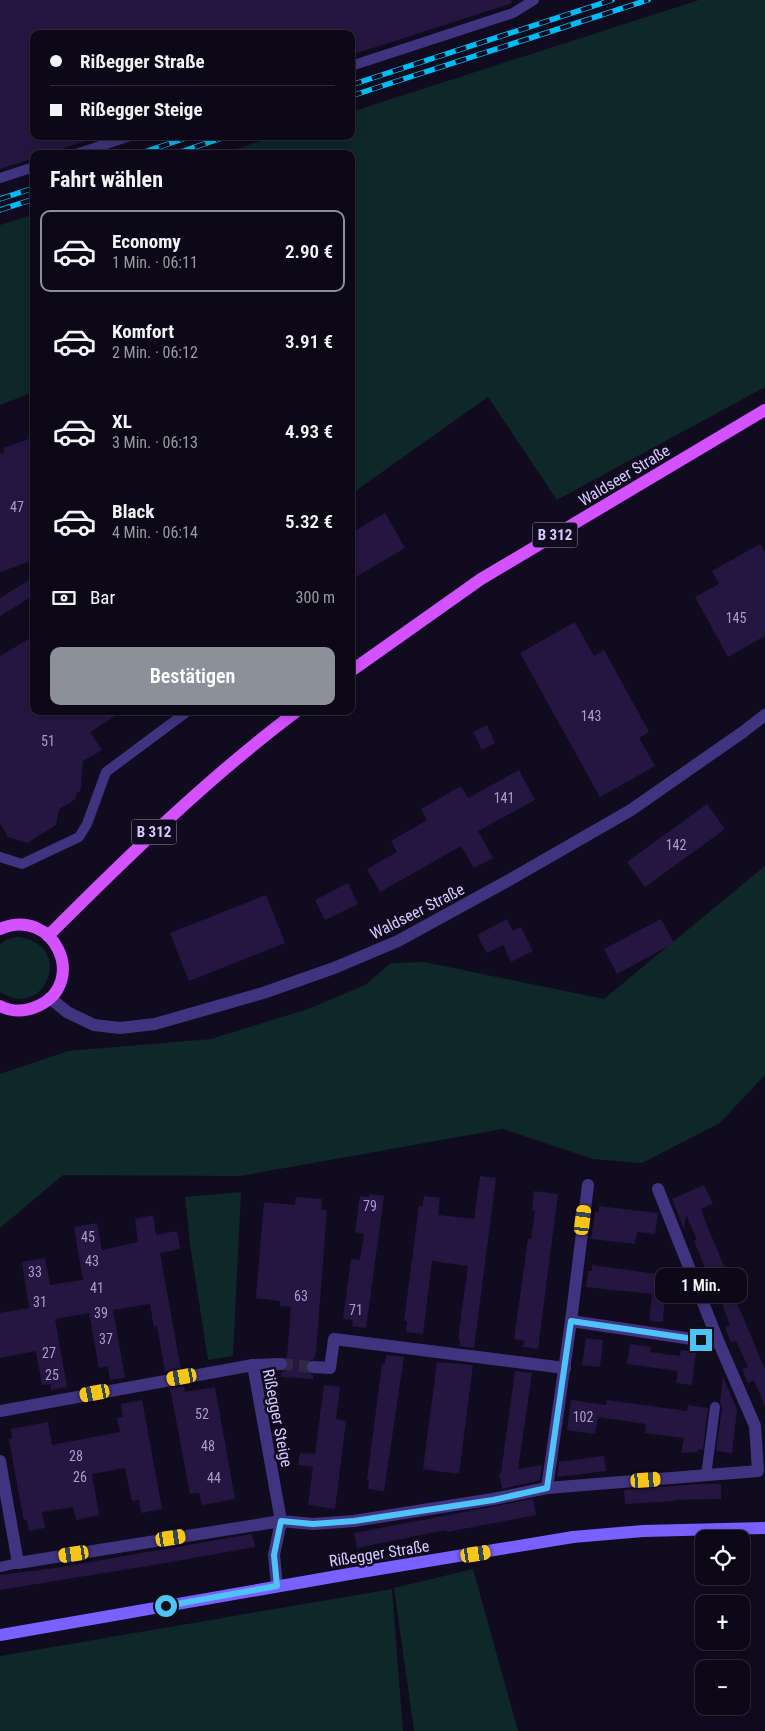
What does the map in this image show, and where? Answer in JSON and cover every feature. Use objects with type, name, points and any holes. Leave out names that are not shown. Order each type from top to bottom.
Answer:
[{"type":"main road","name":"Waldseer Straße","points":[[355,668],[481,579],[765,410]]},
{"type":"main road","name":"B 312","points":[[48,936],[150,836],[266,734],[292,715]]},
{"type":"main road","points":[[0,929],[15,924],[30,925],[43,931],[53,941],[60,953],[63,967],[60,982],[50,998],[43,1004],[30,1010],[16,1011],[0,1006]]},
{"type":"street","name":"Waldseer Straße","points":[[50,998],[67,1012],[94,1025],[120,1028],[155,1024],[263,993],[334,968],[398,941],[631,810],[765,715]]},
{"type":"street","points":[[547,1488],[565,1368],[588,1185]]},
{"type":"street","points":[[1,1468],[18,1564],[281,1521],[313,1524],[354,1521],[493,1500],[547,1488],[762,1472],[755,1426],[719,1343],[658,1189]]},
{"type":"street","points":[[571,1321],[719,1343]]},
{"type":"street","points":[[314,1367],[330,1368],[334,1339],[565,1368]]},
{"type":"street","points":[[253,1365],[282,1364]]},
{"type":"street","name":"Rißegger Steige","points":[[0,1411],[253,1365],[281,1521],[274,1555],[277,1586]]},
{"type":"street","name":"Rißegger Straße","points":[[0,1635],[277,1586],[573,1537],[643,1531],[765,1528]]},
{"type":"lane","points":[[355,65],[513,13],[534,0]]},
{"type":"lane","points":[[88,150],[118,140]]},
{"type":"lane","points":[[0,178],[30,168]]},
{"type":"lane","points":[[0,857],[22,864],[78,837],[87,824],[106,772],[183,715]]},
{"type":"lane","points":[[706,1476],[714,1407]]},
{"type":"lane","points":[[0,1567],[18,1564]]},
{"type":"green space","points":[[699,0],[765,0],[765,387],[557,500],[488,397],[355,491],[355,150],[233,150],[264,140],[355,140],[355,111]]},
{"type":"green space","points":[[30,215],[30,394],[0,405],[0,225]]},
{"type":"green space","points":[[765,866],[765,1075],[720,1123],[642,1163],[593,1159],[503,1129],[240,1176],[63,1175],[0,1228],[0,1074],[68,1051],[211,1039],[308,1009],[365,985],[391,963],[424,962],[604,999]]},
{"type":"green space","points":[[18,937],[36,943],[46,953],[50,965],[48,978],[41,990],[30,997],[16,999],[0,992],[0,944],[8,939]]},
{"type":"green space","points":[[241,1192],[233,1356],[208,1360],[190,1244],[185,1197]]},
{"type":"green space","points":[[473,1569],[518,1731],[414,1731],[394,1588]]},
{"type":"green space","points":[[392,1589],[403,1731],[0,1731],[0,1656]]},
{"type":"building","points":[[0,0],[511,0],[512,3],[355,54],[355,30],[30,30],[30,140],[88,140],[58,150],[30,150],[30,159],[0,169]]},
{"type":"building","points":[[30,438],[30,561],[0,572],[0,454],[5,452],[3,448]]},
{"type":"building","points":[[385,513],[405,548],[355,578],[355,531]]},
{"type":"building","points":[[760,544],[765,552],[765,636],[728,657],[695,597],[719,584],[712,571]]},
{"type":"building","points":[[30,579],[30,597],[0,616],[0,598]]},
{"type":"building","points":[[575,622],[594,656],[604,650],[649,732],[639,738],[655,766],[600,797],[520,653]]},
{"type":"building","points":[[30,638],[30,715],[117,715],[90,732],[102,750],[83,761],[82,783],[80,791],[76,793],[76,799],[59,809],[56,825],[27,843],[8,837],[0,823],[0,656]]},
{"type":"building","points":[[487,725],[495,743],[482,750],[473,732]]},
{"type":"building","points":[[519,770],[535,800],[478,831],[493,858],[474,868],[461,846],[380,892],[367,869],[397,852],[391,841],[427,820],[421,809],[461,786],[468,798]]},
{"type":"building","points":[[707,804],[725,829],[645,887],[627,862]]},
{"type":"building","points":[[348,883],[358,904],[325,920],[315,900]]},
{"type":"building","points":[[266,895],[285,943],[189,981],[170,933]]},
{"type":"building","points":[[507,919],[513,931],[521,927],[533,951],[511,962],[503,945],[487,953],[477,935]]},
{"type":"building","points":[[661,919],[674,943],[617,974],[604,949]]},
{"type":"building","points":[[480,1176],[496,1178],[474,1348],[459,1346],[460,1339],[458,1339],[468,1266],[432,1261],[423,1334],[406,1332],[407,1321],[404,1321],[419,1206],[423,1206],[424,1196],[440,1198],[438,1215],[474,1219]]},
{"type":"building","points":[[704,1185],[713,1204],[701,1209],[733,1287],[731,1288],[732,1290],[745,1291],[734,1296],[765,1369],[765,1407],[754,1380],[748,1383],[742,1369],[748,1367],[736,1341],[731,1342],[725,1328],[730,1325],[721,1301],[714,1303],[708,1287],[713,1287],[694,1241],[697,1240],[686,1215],[684,1229],[672,1199]]},
{"type":"building","points":[[534,1191],[558,1194],[538,1349],[523,1347],[524,1341],[514,1339],[528,1239],[531,1239],[535,1211],[532,1210]]},
{"type":"building","points":[[369,1194],[384,1196],[366,1328],[352,1326],[353,1320],[343,1319],[351,1259],[360,1260],[364,1234],[355,1232],[360,1196],[369,1197]]},
{"type":"building","points":[[296,1197],[322,1199],[321,1210],[327,1210],[316,1352],[314,1359],[309,1360],[305,1366],[306,1371],[313,1375],[313,1379],[281,1377],[281,1372],[286,1371],[289,1364],[285,1357],[287,1357],[291,1307],[280,1306],[280,1301],[256,1298],[264,1202],[295,1205]]},
{"type":"building","points":[[599,1206],[658,1213],[655,1234],[637,1232],[635,1244],[591,1239],[595,1211],[599,1212]]},
{"type":"building","points":[[153,1215],[156,1235],[177,1231],[180,1249],[160,1253],[181,1370],[165,1372],[157,1325],[154,1328],[150,1304],[113,1310],[125,1378],[110,1380],[108,1366],[99,1368],[89,1313],[55,1319],[67,1387],[51,1390],[51,1384],[42,1385],[36,1351],[0,1358],[0,1313],[29,1308],[22,1262],[45,1258],[50,1285],[83,1280],[74,1227],[97,1223],[102,1250],[138,1242],[135,1219]]},
{"type":"building","points":[[592,1265],[678,1277],[678,1283],[682,1283],[680,1298],[665,1296],[663,1322],[649,1321],[652,1294],[586,1287],[588,1271],[592,1271]]},
{"type":"building","points":[[586,1338],[603,1340],[600,1367],[582,1365]]},
{"type":"building","points":[[630,1344],[651,1347],[650,1352],[680,1356],[681,1350],[696,1352],[692,1385],[676,1383],[678,1371],[627,1364]]},
{"type":"building","points":[[386,1355],[404,1357],[384,1491],[368,1489],[369,1480],[367,1480],[382,1364],[385,1364]]},
{"type":"building","points":[[437,1362],[473,1365],[459,1474],[423,1469]]},
{"type":"building","points":[[515,1371],[532,1373],[518,1469],[542,1465],[540,1480],[502,1489],[499,1473],[501,1473]]},
{"type":"building","points":[[723,1377],[737,1410],[732,1453],[716,1451],[722,1408],[720,1402]]},
{"type":"building","points":[[324,1385],[340,1387],[336,1419],[346,1421],[335,1509],[308,1505],[313,1467],[298,1465],[300,1453],[315,1454]]},
{"type":"building","points":[[184,1386],[185,1392],[215,1387],[235,1499],[202,1505],[199,1493],[190,1494],[170,1388]]},
{"type":"building","points":[[142,1400],[162,1509],[141,1513],[139,1500],[132,1501],[125,1468],[92,1474],[99,1515],[76,1520],[73,1507],[42,1512],[45,1528],[29,1531],[27,1520],[24,1520],[9,1439],[12,1438],[11,1429],[48,1422],[52,1445],[120,1432],[117,1418],[123,1417],[121,1404]]},
{"type":"building","points":[[571,1400],[606,1405],[607,1400],[687,1411],[688,1405],[708,1408],[703,1450],[698,1449],[697,1452],[681,1453],[684,1438],[645,1433],[646,1424],[598,1417],[595,1434],[567,1430]]},
{"type":"building","points":[[604,1456],[606,1471],[557,1477],[559,1462]]},
{"type":"building","points":[[721,1484],[721,1499],[625,1504],[624,1490]]},
{"type":"building","points":[[533,1499],[536,1515],[447,1532],[446,1530],[357,1548],[354,1533]]},
{"type":"building","points":[[252,1534],[255,1547],[0,1590],[0,1575],[55,1568]]},
{"type":"tunnel","points":[[281,1364],[313,1367]]},
{"type":"railway","points":[[355,84],[612,0]]},
{"type":"railway","points":[[355,95],[648,0]]},
{"type":"railway","points":[[150,150],[180,140]]},
{"type":"railway","points":[[186,150],[216,140]]},
{"type":"railway","points":[[0,199],[30,189]]},
{"type":"railway","points":[[0,210],[30,200]]},
{"type":"route","points":[[166,1606],[277,1586],[274,1575],[274,1555],[281,1521],[313,1524],[354,1521],[493,1500],[547,1488],[571,1321],[701,1340]]}]
